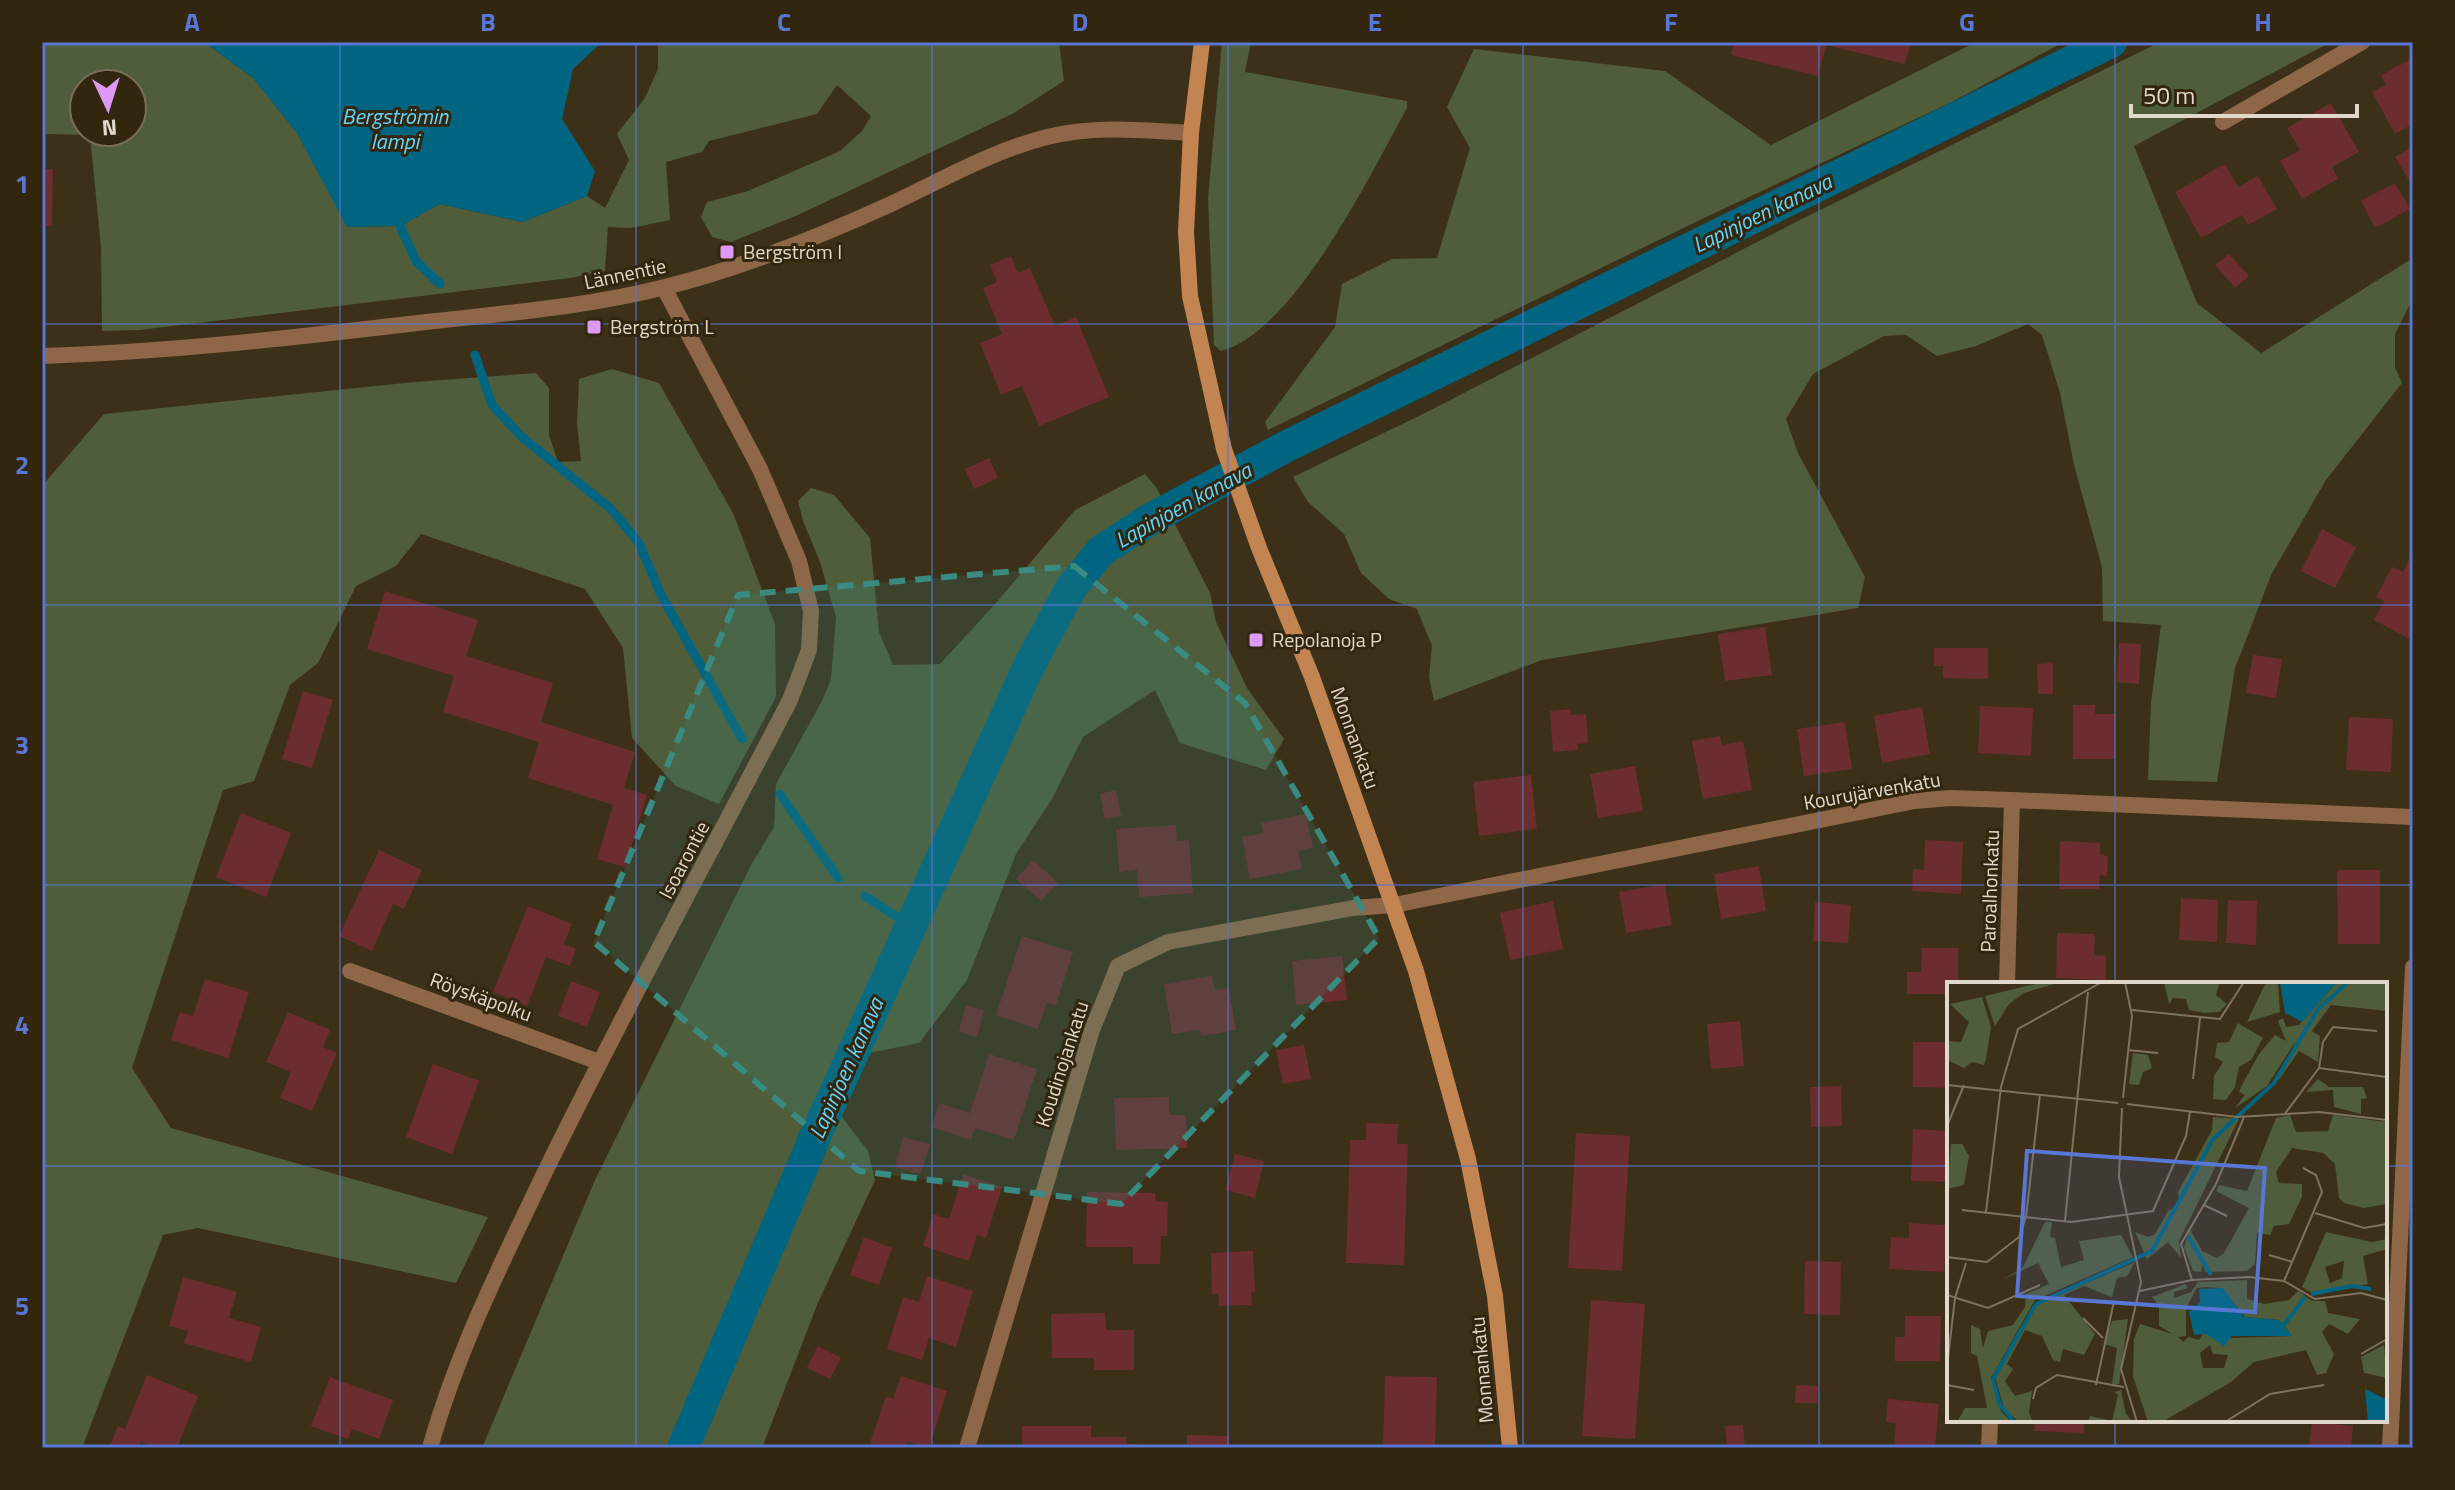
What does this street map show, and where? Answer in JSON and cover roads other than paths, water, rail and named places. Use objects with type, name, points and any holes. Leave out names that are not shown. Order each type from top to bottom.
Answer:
[{"type":"main road","name":"Monnankatu","points":[[1202,42],[1191,133],[1186,232],[1190,296],[1224,449],[1259,548],[1312,677],[1416,971],[1468,1159],[1495,1296],[1510,1448]]},
{"type":"street","points":[[2223,122],[2362,42]]},
{"type":"street","name":"Lännentie","points":[[42,356],[196,348],[381,328],[571,305],[664,288],[799,242],[889,205],[986,158],[1047,137],[1117,129],[1191,133]]},
{"type":"street","name":"Isoarontie","points":[[430,1448],[444,1396],[488,1292],[599,1062],[790,700],[809,650],[811,611],[799,561],[760,469],[664,288]]},
{"type":"street","name":"Kourujärvenkatu","points":[[1394,905],[1915,801],[1950,798],[2413,817]]},
{"type":"street","name":"Paroalhonkatu","points":[[2007,982],[2012,800]]},
{"type":"street","name":"Koudinojankatu","points":[[967,1448],[1092,1030],[1118,966],[1168,942],[1353,908],[1394,905]]},
{"type":"street","points":[[2390,1448],[2413,967]]},
{"type":"street","name":"Röyskäpolku","points":[[350,971],[599,1062]]},
{"type":"street","points":[[1989,1448],[1990,1422]]},
{"type":"water","name":"Bergströmin lampi","points":[[204,42],[602,42],[573,69],[562,119],[595,171],[587,196],[523,222],[440,204],[400,226],[347,227],[297,133],[253,78]]},
{"type":"waterway","name":"Lapinjoen kanava","points":[[683,1448],[815,1137],[1028,668],[1071,588],[1101,551],[1152,518],[1289,445],[2111,42]]},
{"type":"waterway","points":[[400,226],[416,261],[440,284]]},
{"type":"waterway","points":[[475,355],[492,405],[522,437],[611,509],[639,543],[661,595],[742,739]]},
{"type":"waterway","points":[[780,794],[838,878]]},
{"type":"waterway","points":[[865,896],[909,925]]},
{"type":"place","name":"Bergström I","points":[[727,252]]},
{"type":"place","name":"Bergström L","points":[[594,327]]},
{"type":"place","name":"Repolanoja P","points":[[1256,640]]}]
